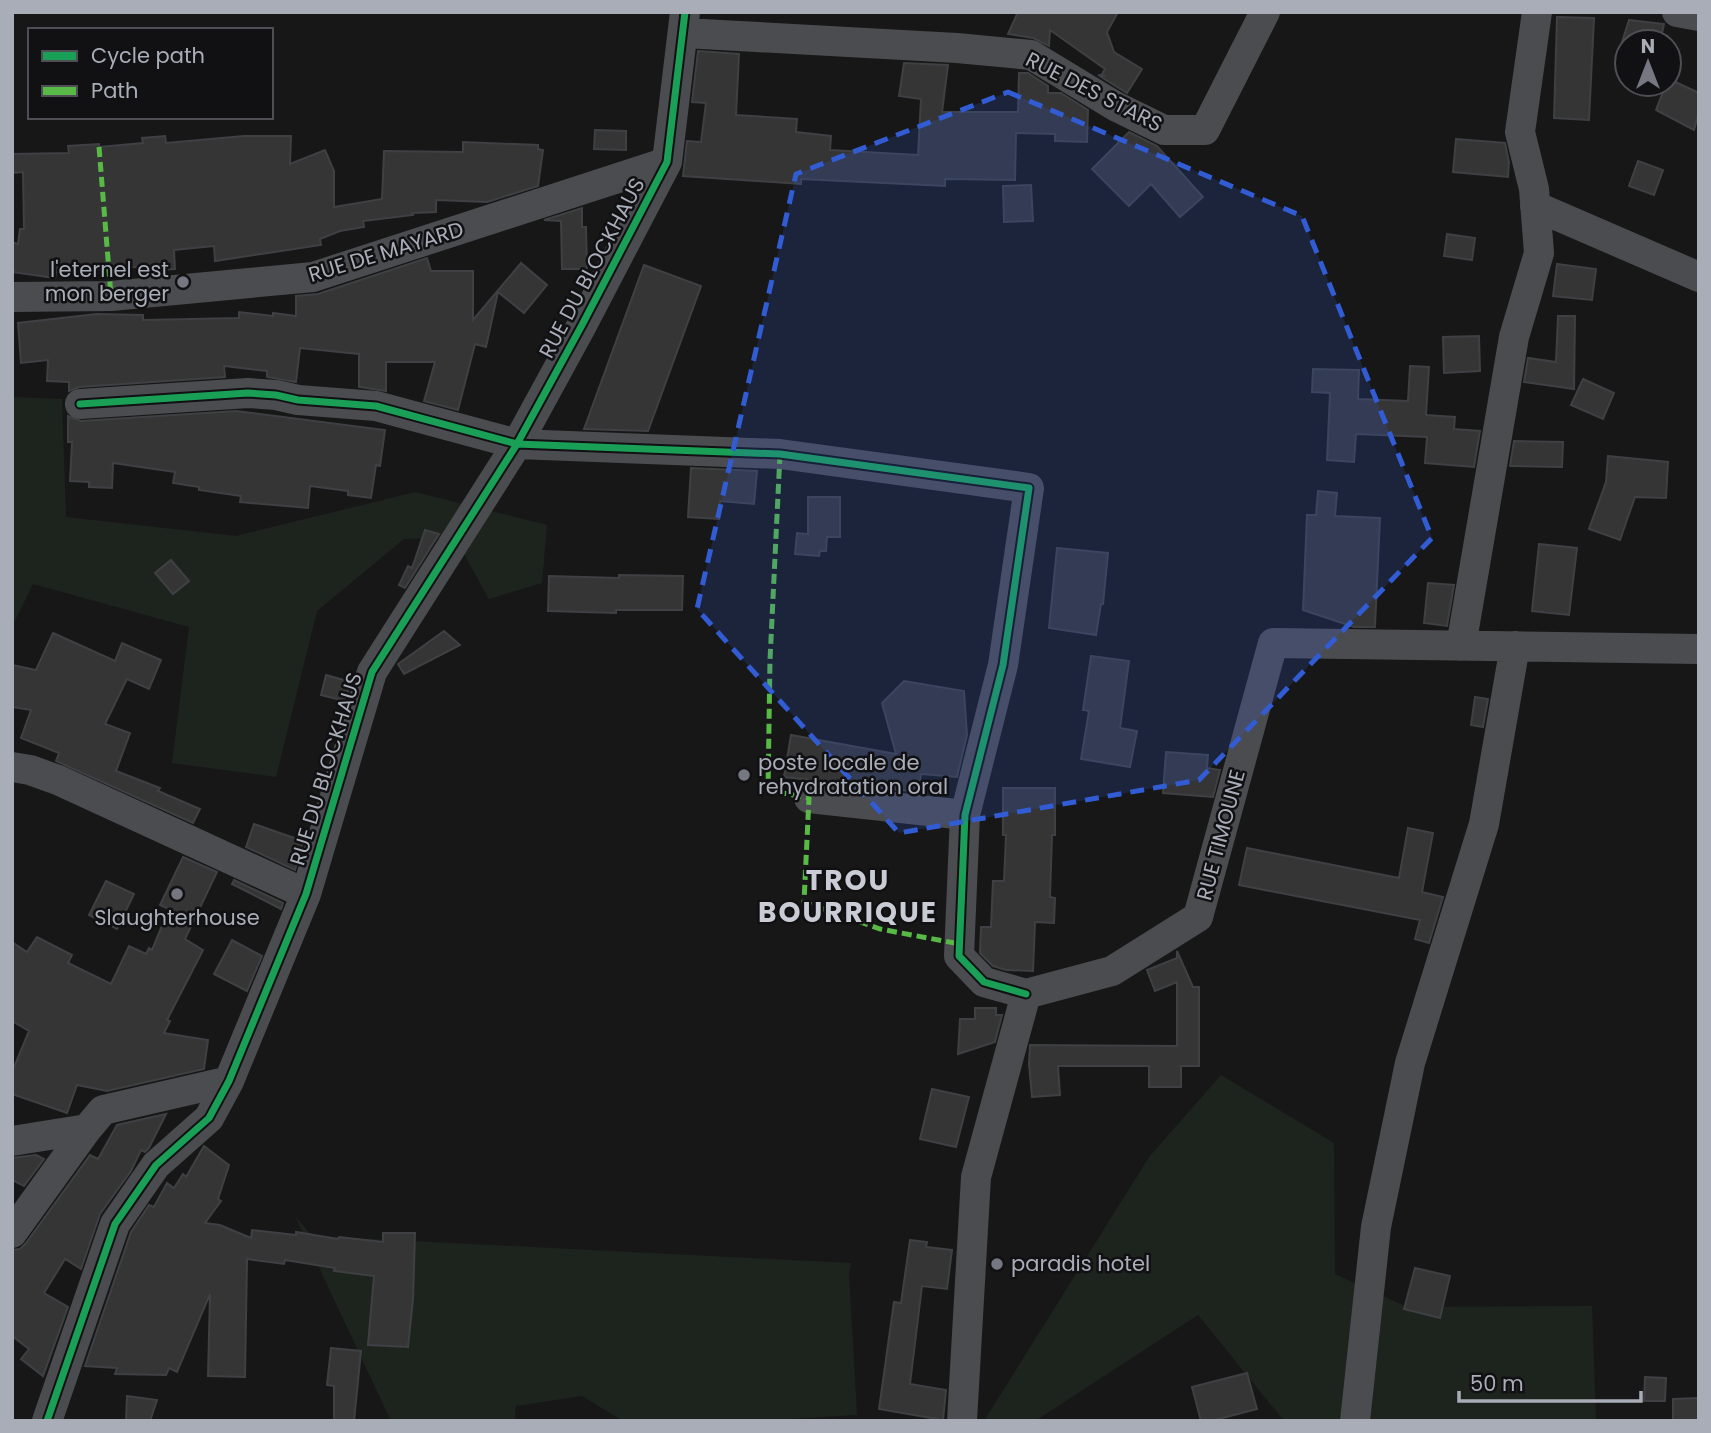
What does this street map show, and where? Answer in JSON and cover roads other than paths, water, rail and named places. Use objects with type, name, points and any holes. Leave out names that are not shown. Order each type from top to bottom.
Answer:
[{"type":"street","name":"RUE DES STARS","points":[[685,23],[1031,55],[1115,106],[1164,130],[1205,130],[1265,12]]},
{"type":"street","points":[[1461,646],[1514,337],[1539,253],[1534,189],[1520,132],[1537,12]]},
{"type":"street","points":[[1677,12],[1699,16]]},
{"type":"street","name":"RUE DU BLOCKHAUS","points":[[47,1421],[115,1224],[156,1165],[209,1118],[229,1081],[306,894],[372,672],[517,444],[667,162],[685,23]]},
{"type":"street","name":"RUE DE MAYARD","points":[[12,297],[111,296],[313,277],[667,162]]},
{"type":"street","points":[[1535,206],[1699,277]]},
{"type":"street","points":[[80,404],[248,393],[276,395],[298,400],[376,407],[517,444],[780,454],[1030,488],[1003,665],[965,815],[959,957],[984,982],[1026,994],[976,1177],[962,1421]]},
{"type":"street","name":"RUE TIMOUNE","points":[[1026,994],[1111,971],[1198,917],[1273,643],[1699,649]]},
{"type":"street","points":[[1355,1421],[1376,1227],[1409,1063],[1484,824],[1515,646]]},
{"type":"street","points":[[12,767],[30,769],[58,780],[306,894]]},
{"type":"street","points":[[809,798],[965,815]]},
{"type":"street","points":[[12,1233],[103,1110],[229,1081]]},
{"type":"street","points":[[12,1141],[87,1129]]},
{"type":"place","name":"l'eternel est mon berger","points":[[183,282]]},
{"type":"place","name":"poste locale de rehydratation oral","points":[[744,775]]},
{"type":"place","name":"Slaughterhouse","points":[[177,894]]},
{"type":"place","name":"paradis hotel","points":[[997,1264]]},
{"type":"district","name":"TROU BOURRIQUE","points":[[848,896]]}]
